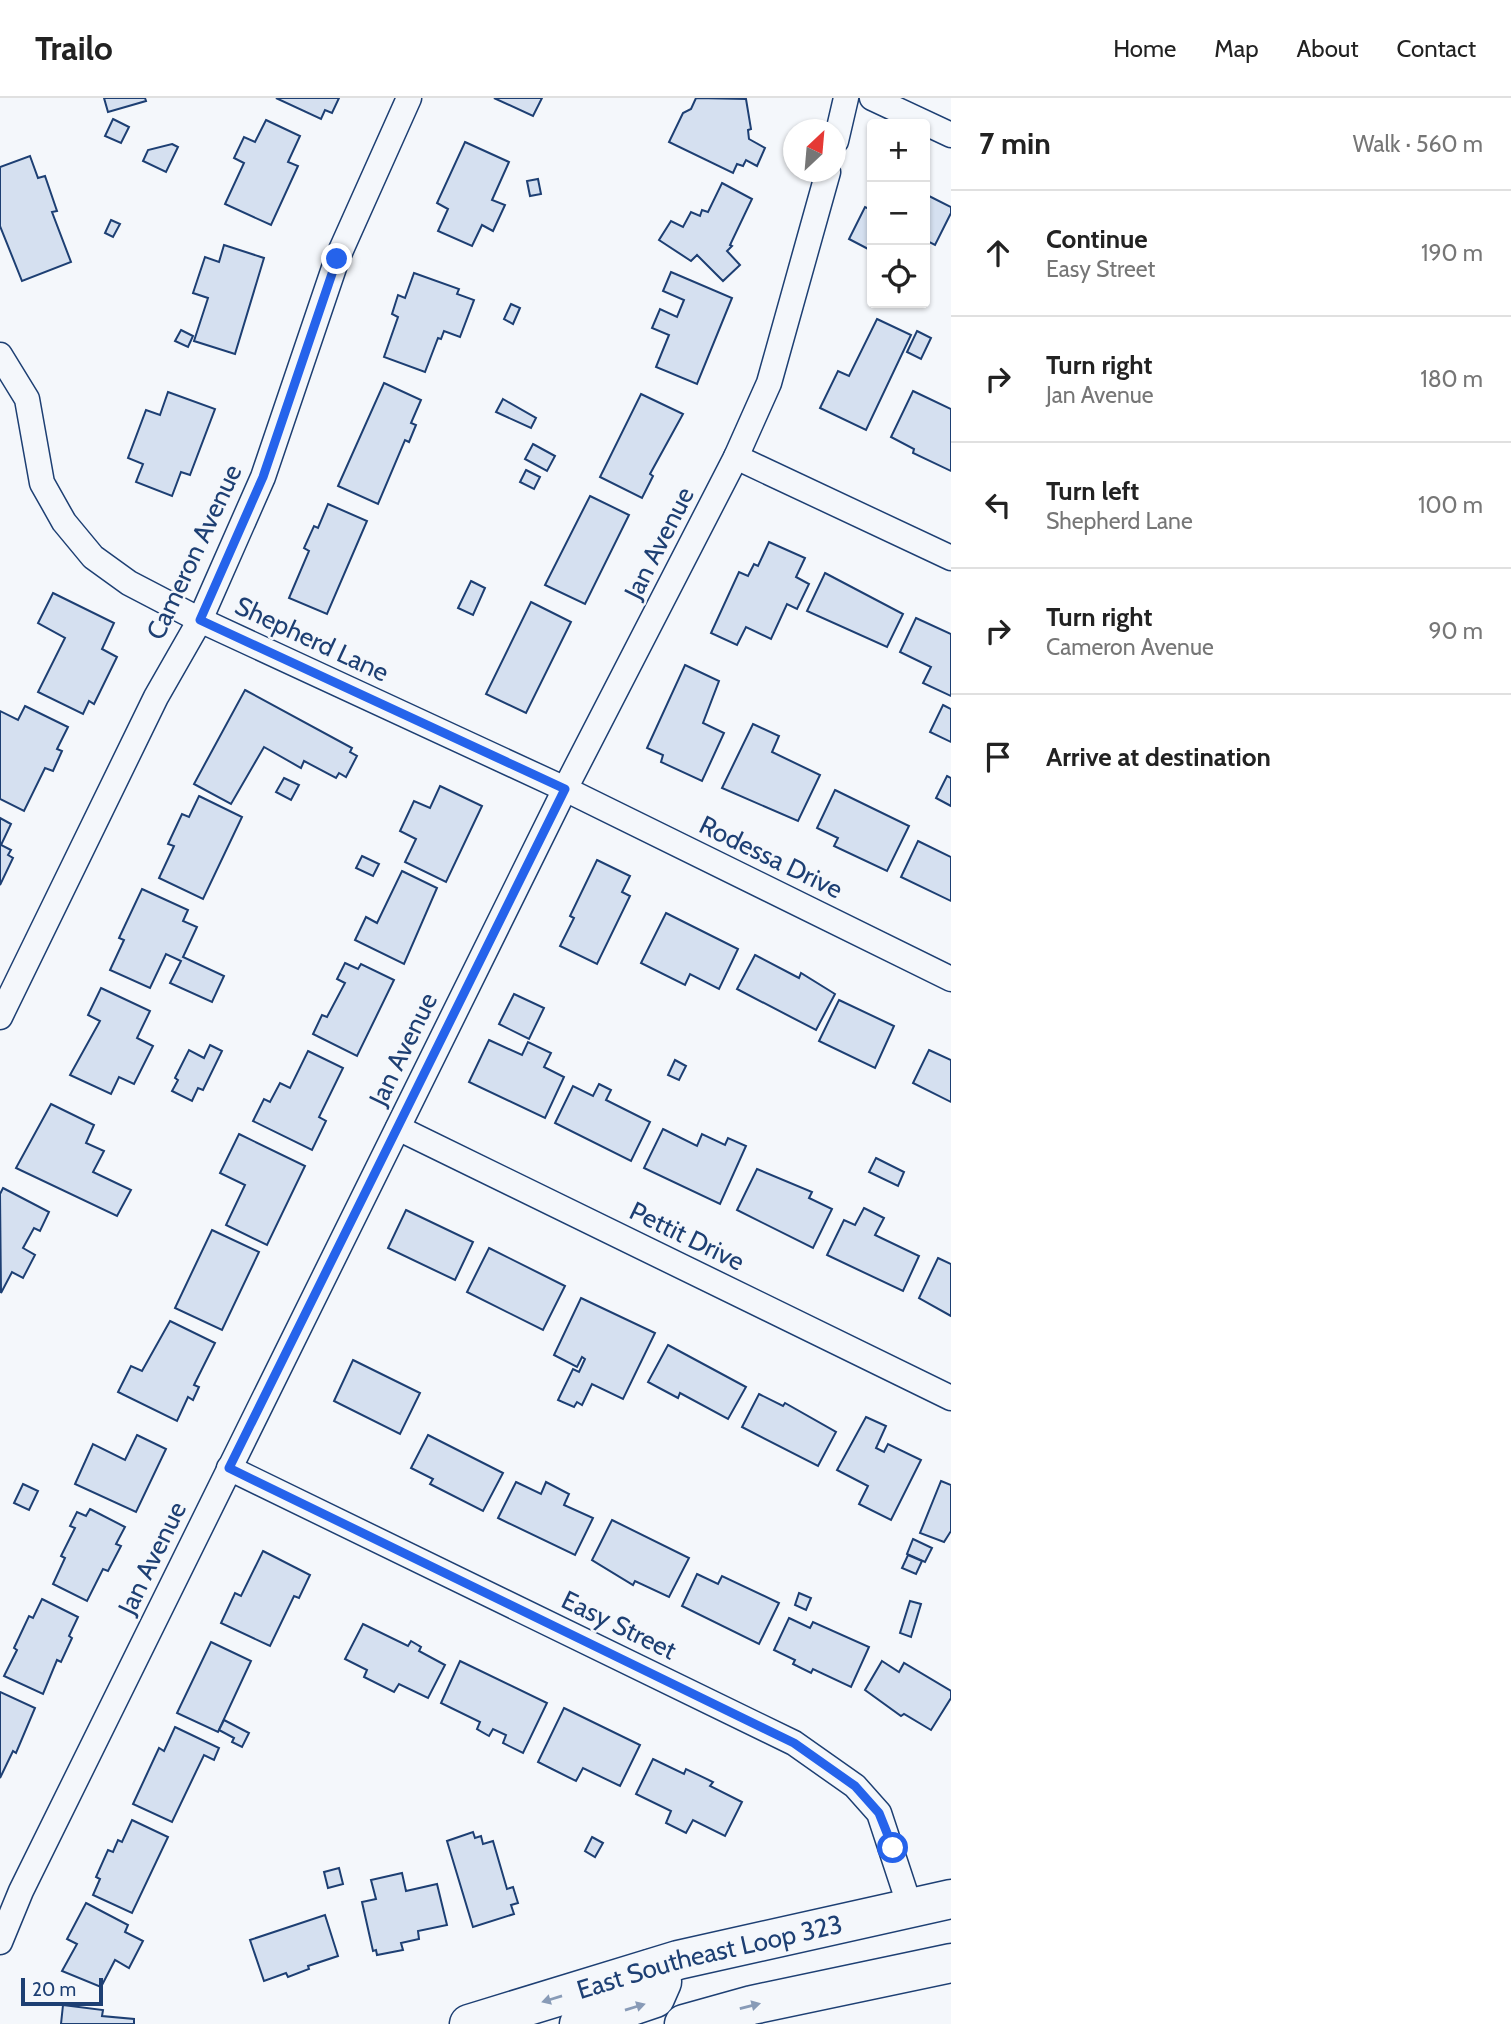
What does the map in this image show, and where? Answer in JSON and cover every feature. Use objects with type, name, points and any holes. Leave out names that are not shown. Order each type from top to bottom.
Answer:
[{"type":"highway","name":"East Southeast Loop 323","points":[[469,2024],[650,1969],[802,1930],[951,1899]]},
{"type":"highway","points":[[684,2024],[752,2005],[951,1963]]},
{"type":"highway","points":[[579,2024],[655,1998],[662,1982],[650,1969]]},
{"type":"street","name":"Cameron Avenue","points":[[0,1017],[156,697],[200,620],[263,477],[337,259],[409,98]]},
{"type":"street","points":[[841,119],[846,98]]},
{"type":"street","points":[[873,98],[951,135]]},
{"type":"street","name":"Jan Avenue","points":[[0,1942],[21,1891],[565,789],[736,457],[769,383],[825,182]]},
{"type":"street","name":"Shepherd Lane","points":[[0,355],[27,400],[42,483],[64,522],[93,557],[120,577],[200,620],[565,789]]},
{"type":"street","points":[[736,457],[951,558]]},
{"type":"street","name":"Rodessa Drive","points":[[565,789],[951,979]]},
{"type":"street","name":"Pettit Drive","points":[[398,1128],[951,1398]]},
{"type":"street","name":"Easy Street","points":[[229,1468],[794,1743],[855,1786],[879,1813],[910,1907]]},
{"type":"building","points":[[104,98],[145,98],[146,101],[108,112]]},
{"type":"building","points":[[276,98],[339,98],[332,113],[325,110],[321,119]]},
{"type":"building","points":[[494,98],[542,98],[533,116]]},
{"type":"building","points":[[696,98],[746,99],[751,129],[748,130],[749,139],[765,148],[757,166],[746,160],[743,166],[737,164],[733,173],[669,142],[683,113],[691,109]]},
{"type":"building","points":[[113,119],[129,127],[121,143],[105,136]]},
{"type":"building","points":[[266,120],[300,136],[288,162],[298,166],[271,225],[225,204],[244,163],[234,158],[244,137],[255,142]]},
{"type":"building","points":[[465,142],[509,162],[492,200],[505,205],[493,231],[482,225],[472,246],[438,231],[448,209],[437,203]]},
{"type":"building","points":[[172,144],[178,147],[166,172],[143,161],[148,150]]},
{"type":"building","points":[[30,156],[38,178],[45,176],[57,211],[52,212],[71,262],[22,281],[0,226],[0,167]]},
{"type":"building","points":[[538,179],[541,194],[530,196],[527,181]]},
{"type":"building","points":[[722,183],[752,199],[730,245],[732,246],[727,251],[740,265],[723,281],[697,255],[691,261],[659,240],[671,221],[683,227],[691,212],[700,216],[702,210],[708,212]]},
{"type":"building","points":[[930,196],[951,207],[951,213],[935,245],[930,242]]},
{"type":"building","points":[[865,207],[867,208],[867,248],[849,239]]},
{"type":"building","points":[[111,220],[120,224],[113,237],[105,233]]},
{"type":"building","points":[[224,245],[264,258],[235,354],[194,341],[208,298],[193,293],[205,257],[219,262]]},
{"type":"building","points":[[671,272],[732,298],[697,384],[656,367],[669,335],[652,328],[660,309],[677,317],[684,300],[663,291]]},
{"type":"building","points":[[414,273],[459,289],[457,294],[474,300],[460,337],[444,331],[441,339],[438,338],[425,372],[384,357],[398,317],[392,314],[398,295],[405,298]]},
{"type":"building","points":[[511,304],[520,308],[513,324],[504,319]]},
{"type":"building","points":[[877,319],[911,335],[866,430],[820,408],[838,371],[849,376]]},
{"type":"building","points":[[181,330],[193,336],[188,347],[175,341]]},
{"type":"building","points":[[917,331],[931,338],[921,359],[907,352]]},
{"type":"building","points":[[384,383],[421,400],[411,423],[416,425],[409,442],[405,440],[378,504],[338,486]]},
{"type":"building","points":[[913,391],[951,409],[951,471],[913,453],[914,449],[891,437]]},
{"type":"building","points":[[168,392],[215,409],[190,475],[181,472],[172,496],[136,482],[143,464],[128,458],[146,410],[160,415]]},
{"type":"building","points":[[641,394],[683,414],[650,474],[653,476],[642,498],[600,477]]},
{"type":"building","points":[[503,399],[536,418],[531,428],[496,412]]},
{"type":"building","points":[[533,444],[555,456],[547,471],[525,459]]},
{"type":"building","points":[[526,470],[540,477],[534,489],[520,482]]},
{"type":"building","points":[[590,496],[629,515],[585,604],[545,585]]},
{"type":"building","points":[[328,504],[367,521],[327,614],[289,598],[309,551],[304,548],[314,526],[318,528]]},
{"type":"building","points":[[769,542],[805,558],[796,577],[809,584],[797,609],[787,604],[771,639],[746,627],[737,645],[711,633],[739,572],[748,576],[754,564],[758,566]]},
{"type":"building","points":[[825,573],[903,614],[887,647],[807,611]]},
{"type":"building","points":[[471,581],[485,588],[473,615],[458,608]]},
{"type":"building","points":[[53,593],[114,623],[102,649],[117,657],[94,704],[89,701],[83,714],[38,692],[65,638],[38,623]]},
{"type":"building","points":[[531,602],[571,622],[526,713],[486,694]]},
{"type":"building","points":[[916,618],[951,634],[951,696],[923,683],[931,667],[900,652]]},
{"type":"building","points":[[685,665],[719,681],[703,723],[724,733],[702,781],[661,762],[663,755],[647,748]]},
{"type":"building","points":[[245,690],[352,748],[350,752],[357,756],[346,777],[339,773],[336,778],[304,761],[301,768],[264,747],[231,804],[194,784]]},
{"type":"building","points":[[943,705],[951,709],[951,742],[930,732]]},
{"type":"building","points":[[25,706],[68,727],[57,749],[62,751],[53,771],[45,768],[24,811],[0,799],[0,711],[18,720]]},
{"type":"building","points":[[753,724],[779,736],[772,752],[820,775],[798,821],[722,788]]},
{"type":"building","points":[[947,776],[951,778],[951,806],[936,798]]},
{"type":"building","points":[[284,778],[299,785],[291,800],[276,792]]},
{"type":"building","points":[[440,786],[482,806],[446,882],[405,862],[416,839],[400,831],[414,801],[430,808]]},
{"type":"building","points":[[835,790],[909,826],[887,871],[834,846],[838,838],[817,828]]},
{"type":"building","points":[[199,796],[242,817],[203,899],[159,878],[174,846],[168,844],[182,814],[189,817]]},
{"type":"building","points":[[0,818],[11,824],[1,845],[11,850],[8,855],[13,858],[0,885]]},
{"type":"building","points":[[918,841],[951,857],[951,901],[901,877]]},
{"type":"building","points":[[362,856],[379,864],[373,876],[356,868]]},
{"type":"building","points":[[597,860],[630,876],[622,892],[630,896],[597,964],[560,946],[574,918],[570,916]]},
{"type":"building","points":[[402,871],[437,888],[404,964],[355,940],[366,917],[377,923]]},
{"type":"building","points":[[142,889],[188,910],[183,921],[197,927],[183,957],[224,976],[212,1002],[170,983],[181,961],[166,954],[150,988],[110,970],[124,940],[119,938]]},
{"type":"building","points":[[666,913],[738,949],[719,989],[690,974],[685,985],[641,963]]},
{"type":"building","points":[[755,955],[799,978],[801,973],[835,994],[816,1030],[737,989]]},
{"type":"building","points":[[345,963],[358,969],[361,964],[394,980],[357,1056],[313,1034],[322,1015],[327,1017],[345,983],[337,979]]},
{"type":"building","points":[[101,988],[150,1011],[137,1038],[153,1046],[134,1084],[119,1077],[111,1094],[70,1075],[100,1021],[88,1015]]},
{"type":"building","points":[[514,994],[544,1008],[529,1039],[499,1024]]},
{"type":"building","points":[[839,1000],[894,1026],[875,1068],[819,1041]]},
{"type":"building","points":[[489,1040],[522,1055],[528,1042],[551,1053],[544,1067],[564,1077],[545,1118],[469,1082]]},
{"type":"building","points":[[210,1045],[222,1051],[203,1090],[198,1088],[192,1101],[172,1091],[178,1080],[175,1078],[189,1050],[204,1058]]},
{"type":"building","points":[[929,1050],[951,1060],[951,1102],[913,1083]]},
{"type":"building","points":[[308,1051],[343,1068],[319,1117],[326,1121],[312,1150],[253,1121],[264,1099],[270,1102],[280,1083],[290,1088]]},
{"type":"building","points":[[675,1060],[686,1066],[679,1080],[668,1075]]},
{"type":"building","points":[[599,1084],[611,1090],[606,1100],[650,1122],[631,1161],[555,1123],[573,1086],[593,1096]]},
{"type":"building","points":[[51,1104],[94,1125],[86,1143],[104,1151],[93,1172],[131,1190],[117,1216],[16,1168]]},
{"type":"building","points":[[663,1129],[697,1146],[702,1134],[725,1145],[728,1138],[746,1146],[720,1204],[644,1168]]},
{"type":"building","points":[[239,1134],[305,1166],[267,1245],[226,1225],[245,1185],[220,1173]]},
{"type":"building","points":[[876,1158],[904,1172],[898,1186],[869,1172]]},
{"type":"building","points":[[757,1169],[812,1192],[809,1198],[832,1209],[813,1248],[737,1210]]},
{"type":"building","points":[[3,1188],[49,1212],[40,1231],[34,1228],[23,1248],[35,1255],[23,1278],[12,1272],[1,1293],[0,1194]]},
{"type":"building","points":[[864,1208],[884,1218],[875,1235],[919,1256],[903,1291],[827,1255],[844,1220],[855,1225]]},
{"type":"building","points":[[406,1210],[473,1242],[455,1280],[388,1248]]},
{"type":"building","points":[[212,1230],[259,1252],[222,1330],[175,1308]]},
{"type":"building","points":[[489,1248],[565,1286],[543,1330],[467,1292]]},
{"type":"building","points":[[938,1258],[951,1264],[951,1316],[919,1298]]},
{"type":"building","points":[[581,1298],[655,1333],[623,1399],[592,1384],[582,1405],[577,1402],[574,1407],[558,1400],[573,1369],[579,1372],[585,1359],[582,1357],[577,1367],[554,1355]]},
{"type":"building","points":[[170,1321],[215,1343],[194,1385],[199,1387],[193,1400],[188,1397],[177,1421],[118,1392],[131,1366],[142,1371]]},
{"type":"building","points":[[668,1345],[746,1387],[728,1419],[680,1393],[678,1398],[648,1382]]},
{"type":"building","points":[[353,1360],[420,1393],[400,1434],[334,1401]]},
{"type":"building","points":[[759,1394],[783,1406],[785,1403],[836,1432],[818,1466],[742,1427]]},
{"type":"building","points":[[866,1417],[886,1426],[876,1448],[884,1452],[888,1444],[921,1460],[891,1520],[859,1504],[868,1486],[837,1470]]},
{"type":"building","points":[[137,1435],[166,1449],[136,1512],[75,1484],[93,1444],[125,1460]]},
{"type":"building","points":[[428,1435],[503,1473],[483,1511],[430,1484],[433,1479],[411,1468]]},
{"type":"building","points":[[941,1481],[951,1485],[951,1531],[944,1542],[920,1533]]},
{"type":"building","points":[[516,1482],[541,1494],[546,1482],[569,1494],[564,1505],[593,1518],[575,1555],[498,1518]]},
{"type":"building","points":[[23,1484],[38,1491],[29,1510],[14,1503]]},
{"type":"building","points":[[90,1509],[125,1527],[116,1544],[121,1546],[108,1571],[103,1569],[87,1601],[53,1584],[65,1558],[61,1556],[75,1528],[70,1526],[77,1512],[86,1516]]},
{"type":"building","points":[[612,1520],[689,1558],[669,1597],[635,1581],[633,1585],[592,1560]]},
{"type":"building","points":[[913,1539],[932,1548],[925,1562],[907,1554]]},
{"type":"building","points":[[263,1551],[310,1575],[299,1598],[294,1596],[270,1646],[221,1623],[235,1593],[241,1596]]},
{"type":"building","points":[[908,1555],[922,1561],[916,1574],[902,1568]]},
{"type":"building","points":[[697,1574],[718,1584],[722,1576],[779,1603],[759,1644],[682,1606]]},
{"type":"building","points":[[799,1593],[811,1598],[806,1610],[795,1605]]},
{"type":"building","points":[[42,1599],[78,1617],[69,1636],[72,1638],[61,1662],[57,1660],[43,1694],[4,1676],[29,1616],[33,1618]]},
{"type":"building","points":[[910,1601],[921,1604],[911,1637],[900,1633]]},
{"type":"building","points":[[789,1618],[810,1628],[813,1622],[869,1647],[851,1687],[813,1669],[811,1673],[793,1664],[795,1660],[774,1650]]},
{"type":"building","points":[[363,1624],[408,1646],[411,1641],[421,1647],[419,1651],[445,1665],[428,1698],[399,1684],[394,1692],[364,1677],[367,1670],[345,1659]]},
{"type":"building","points":[[211,1642],[251,1661],[218,1732],[177,1713]]},
{"type":"building","points":[[460,1661],[547,1703],[523,1753],[503,1743],[506,1735],[493,1729],[489,1736],[477,1729],[480,1722],[441,1703]]},
{"type":"building","points":[[882,1661],[899,1672],[904,1663],[951,1691],[951,1698],[931,1730],[904,1714],[901,1716],[865,1690]]},
{"type":"building","points":[[0,1692],[35,1708],[16,1753],[13,1751],[0,1778]]},
{"type":"building","points":[[564,1708],[640,1745],[620,1786],[583,1768],[576,1781],[538,1762]]},
{"type":"building","points":[[224,1720],[249,1733],[242,1747],[232,1742],[234,1738],[219,1730]]},
{"type":"building","points":[[175,1727],[219,1748],[214,1760],[204,1755],[172,1822],[133,1804],[159,1748],[164,1751]]},
{"type":"building","points":[[653,1759],[684,1774],[686,1769],[713,1782],[710,1786],[742,1802],[725,1836],[693,1820],[686,1833],[666,1823],[671,1811],[636,1794]]},
{"type":"building","points":[[132,1820],[168,1837],[132,1913],[93,1895],[100,1879],[96,1877],[108,1850],[113,1852],[118,1840],[122,1842]]},
{"type":"building","points":[[473,1832],[475,1838],[481,1836],[483,1844],[493,1841],[507,1889],[513,1887],[518,1903],[511,1905],[514,1914],[473,1927],[447,1841]]},
{"type":"building","points":[[592,1837],[603,1843],[595,1857],[585,1851]]},
{"type":"building","points":[[339,1868],[343,1884],[328,1888],[324,1872]]},
{"type":"building","points":[[402,1873],[406,1891],[437,1884],[447,1925],[418,1931],[419,1939],[401,1943],[403,1950],[377,1955],[376,1950],[373,1951],[362,1902],[376,1899],[371,1880]]},
{"type":"building","points":[[86,1903],[128,1925],[125,1932],[143,1941],[129,1968],[115,1960],[101,1987],[62,1971],[77,1944],[67,1939]]},
{"type":"building","points":[[325,1915],[338,1956],[308,1966],[309,1969],[288,1977],[286,1973],[264,1981],[250,1940]]},
{"type":"building","points":[[63,2005],[103,2010],[102,2016],[134,2019],[134,2024],[61,2024]]},
{"type":"route","points":[[337,259],[263,477],[200,620],[565,789],[229,1468],[794,1743],[855,1786],[879,1813],[893,1848]]}]
